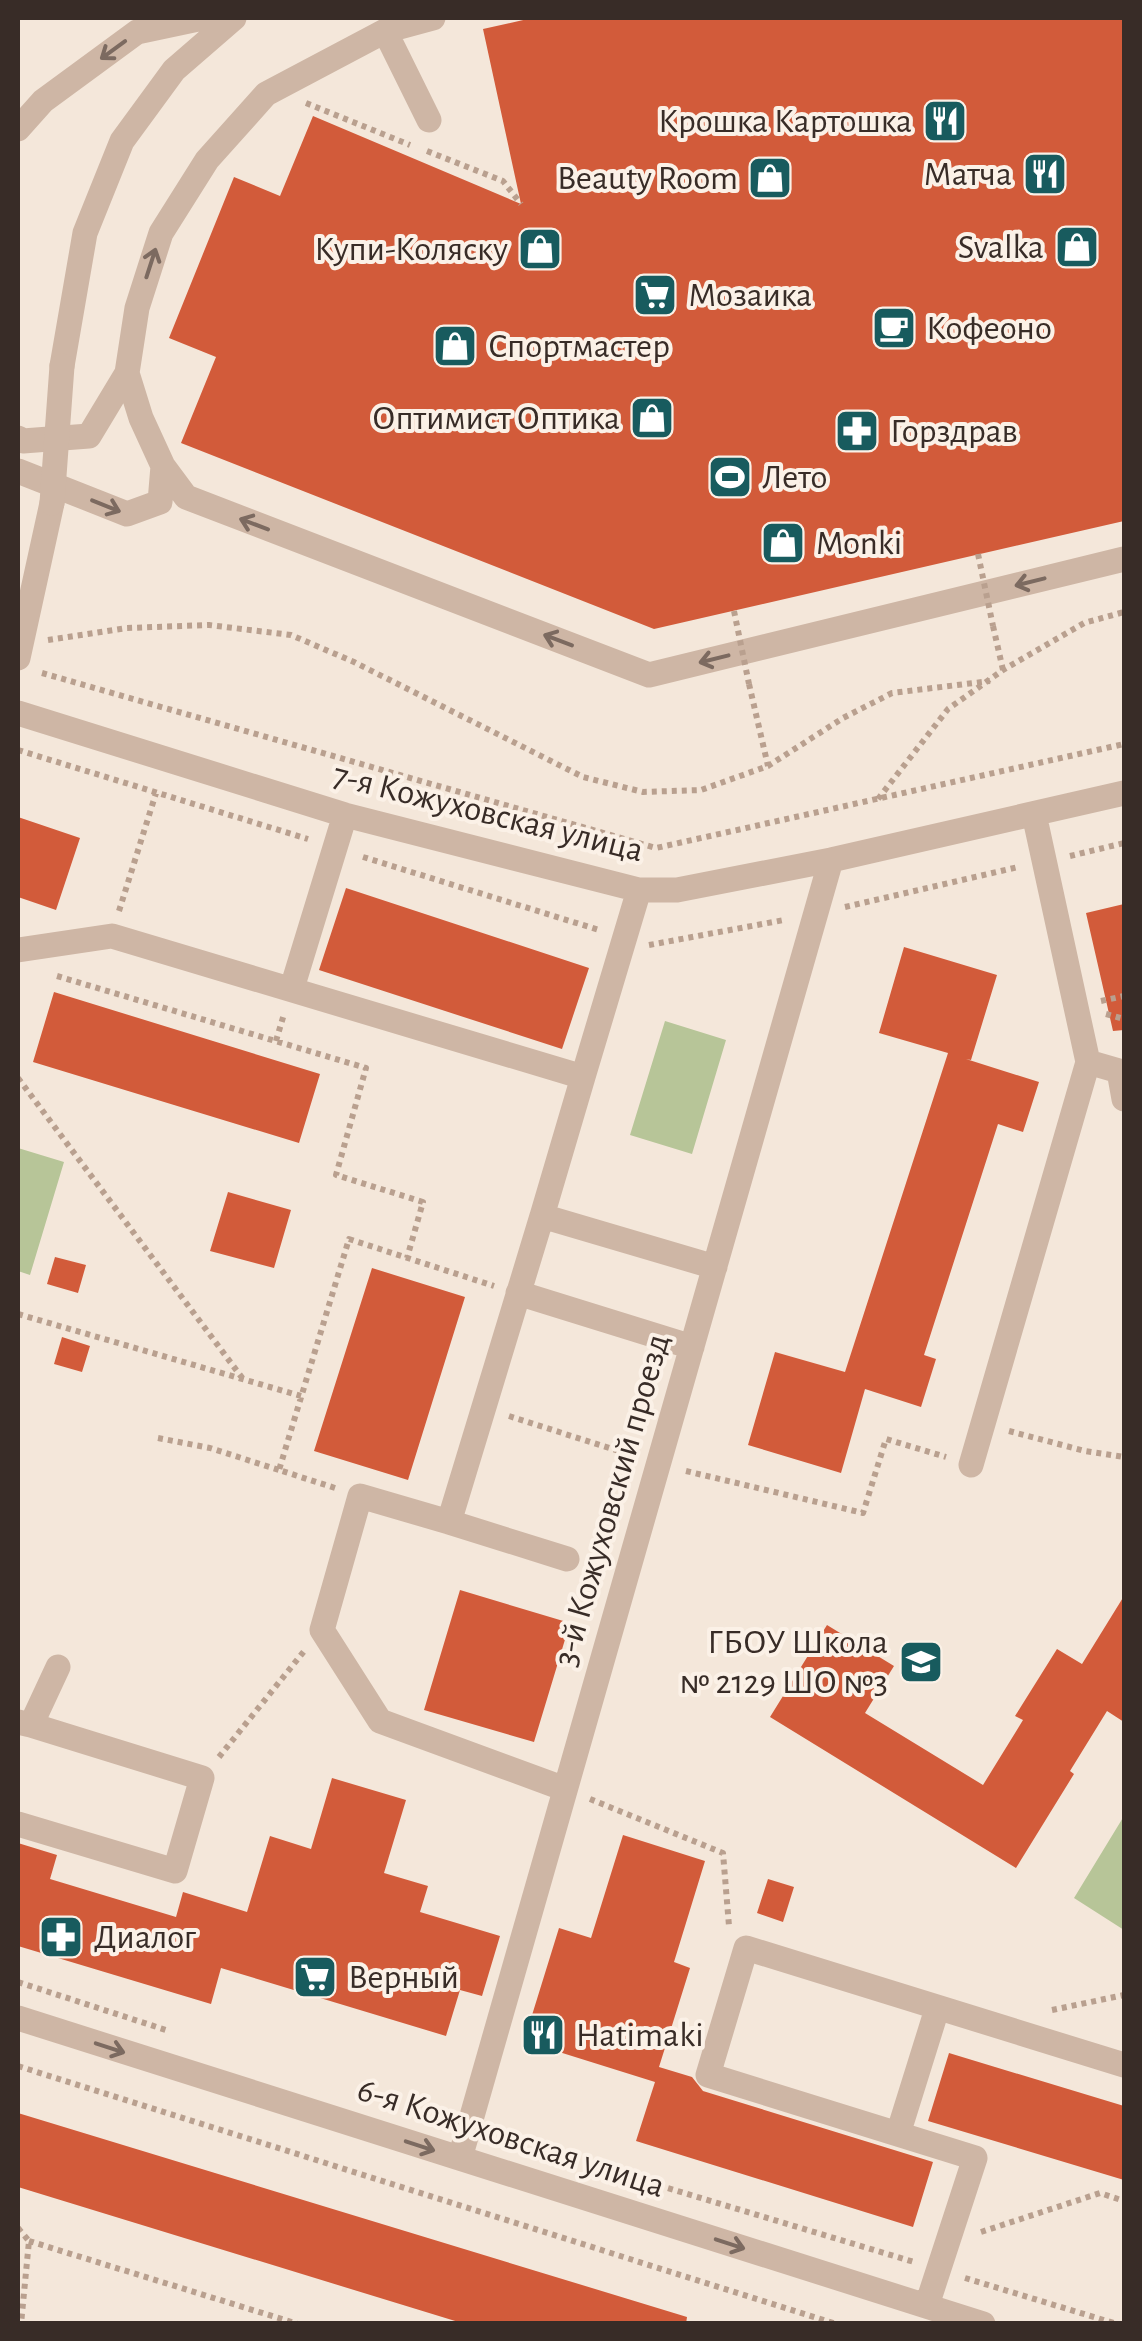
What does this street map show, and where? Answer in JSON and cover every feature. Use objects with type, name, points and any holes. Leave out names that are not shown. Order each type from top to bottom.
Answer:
[{"type":"street","points":[[18,114],[137,32],[203,18]]},
{"type":"street","points":[[25,658],[52,503],[62,366],[85,233],[122,142],[174,70],[234,18]]},
{"type":"street","points":[[18,438],[23,441],[88,436],[127,373],[137,308],[161,233],[207,160],[266,94],[385,31],[433,18]]},
{"type":"street","points":[[385,31],[429,120]]},
{"type":"street","points":[[18,130],[42,101]]},
{"type":"street","points":[[127,373],[141,418],[163,466],[186,498],[649,676],[1124,558]]},
{"type":"street","points":[[18,471],[127,514],[160,502],[163,466]]},
{"type":"street","name":"7-я Кожуховская улица","points":[[18,712],[345,815],[639,890],[677,890],[831,860],[1124,793]]},
{"type":"street","points":[[971,1465],[1088,1062],[1034,814]]},
{"type":"street","points":[[292,988],[345,815]]},
{"type":"street","name":"3-й Кожуховский проезд","points":[[460,2158],[831,860]]},
{"type":"street","points":[[449,1522],[639,890]]},
{"type":"street","points":[[18,950],[112,936],[583,1077]]},
{"type":"street","points":[[1088,1062],[1119,1072],[1124,1098]]},
{"type":"street","points":[[542,1216],[715,1267]]},
{"type":"street","points":[[518,1293],[692,1347]]},
{"type":"street","points":[[565,1790],[380,1721],[322,1630],[360,1496],[567,1559]]},
{"type":"street","points":[[18,1824],[175,1871],[202,1778],[24,1724],[58,1667]]},
{"type":"street","points":[[926,2306],[975,2158],[708,2074],[746,1948],[1124,2065]]},
{"type":"street","points":[[898,2134],[937,2008]]},
{"type":"street","name":"6-я Кожуховская улица","points":[[18,2018],[984,2324]]},
{"type":"path","points":[[304,103],[502,182],[521,204]]},
{"type":"path","points":[[978,554],[1003,670]]},
{"type":"path","points":[[734,611],[768,766]]},
{"type":"path","points":[[878,798],[948,709],[1003,670],[1084,623],[1124,612]]},
{"type":"path","points":[[25,658],[144,628],[209,626],[291,635],[354,662],[583,778],[642,792],[702,790],[768,766],[843,718],[892,693],[990,681]]},
{"type":"path","points":[[25,658],[656,848],[1124,744]]},
{"type":"path","points":[[112,936],[156,792]]},
{"type":"path","points":[[54,975],[366,1068],[336,1174],[424,1202],[407,1258]]},
{"type":"path","points":[[18,1078],[243,1379]]},
{"type":"path","points":[[280,1470],[349,1239],[518,1293]]},
{"type":"path","points":[[18,1314],[301,1396]]},
{"type":"path","points":[[484,1408],[658,1464],[863,1513],[886,1439],[971,1465]]},
{"type":"path","points":[[982,1424],[1124,1457]]},
{"type":"path","points":[[158,1438],[210,1448],[360,1496]]},
{"type":"path","points":[[202,1778],[322,1630]]},
{"type":"path","points":[[565,1790],[724,1853],[729,1931]]},
{"type":"path","points":[[18,1982],[188,2037]]},
{"type":"path","points":[[1047,2011],[1124,1994]]},
{"type":"path","points":[[18,2066],[836,2324]]},
{"type":"path","points":[[600,2168],[1116,2324]]},
{"type":"path","points":[[947,2243],[1100,2193],[1124,2200]]},
{"type":"path","points":[[18,2228],[29,2241],[298,2324]]},
{"type":"path","points":[[21,2324],[29,2241]]},
{"type":"green space","points":[[665,1021],[726,1040],[692,1154],[630,1135]]},
{"type":"green space","points":[[18,1148],[64,1162],[30,1275],[18,1271]]},
{"type":"green space","points":[[1124,1816],[1124,1930],[1074,1898]]},
{"type":"building","name":"Мозаика","points":[[532,18],[1124,18],[1124,521],[654,629],[181,443],[216,357],[169,338],[234,177],[280,196],[313,116],[521,204],[483,29]]},
{"type":"building","points":[[18,817],[80,838],[56,910],[18,897]]},
{"type":"building","points":[[346,888],[589,968],[562,1049],[319,970]]},
{"type":"building","points":[[1124,904],[1124,1030],[1113,1031],[1086,913]]},
{"type":"building","points":[[904,947],[997,975],[971,1060],[966,1059],[1039,1082],[1023,1132],[998,1124],[924,1355],[936,1359],[921,1407],[865,1389],[841,1473],[748,1445],[775,1352],[845,1372],[948,1053],[879,1033]]},
{"type":"building","points":[[54,992],[320,1074],[299,1143],[33,1062]]},
{"type":"building","points":[[228,1192],[291,1210],[274,1268],[210,1251]]},
{"type":"building","points":[[55,1257],[86,1265],[78,1293],[47,1284]]},
{"type":"building","points":[[372,1268],[465,1297],[408,1480],[314,1451]]},
{"type":"building","points":[[62,1337],[90,1346],[82,1372],[54,1364]]},
{"type":"building","points":[[460,1590],[570,1623],[534,1742],[424,1710]]},
{"type":"building","points":[[1124,1596],[1124,1722],[1107,1711],[1070,1771],[1074,1774],[1016,1868],[770,1717],[827,1625],[894,1666],[865,1713],[983,1785],[1023,1720],[1015,1716],[1057,1649],[1082,1664]]},
{"type":"building","points":[[332,1778],[406,1800],[384,1873],[428,1886],[420,1912],[500,1936],[482,1996],[460,1990],[446,2036],[221,1968],[211,2004],[18,1946],[18,1843],[57,1855],[50,1879],[176,1917],[183,1892],[247,1912],[270,1836],[311,1849]]},
{"type":"building","points":[[623,1835],[705,1861],[674,1962],[690,1968],[659,2067],[692,2077],[703,2091],[933,2162],[913,2227],[636,2141],[655,2082],[524,2041],[559,1928],[591,1938]]},
{"type":"building","points":[[768,1879],[794,1887],[783,1922],[757,1913]]},
{"type":"building","points":[[949,2053],[1124,2106],[1124,2180],[928,2121]]},
{"type":"building","points":[[18,2113],[687,2317],[686,2324],[465,2324],[18,2187]]},
{"type":"place","name":"Крошка Картошка","points":[[945,121]]},
{"type":"place","name":"Матча","points":[[1045,174]]},
{"type":"place","name":"Beauty Room","points":[[770,178]]},
{"type":"place","name":"Svalka","points":[[1077,247]]},
{"type":"place","name":"Купи-Коляску","points":[[540,249]]},
{"type":"place","name":"Мозаика","points":[[655,295]]},
{"type":"place","name":"Кофеоно","points":[[894,328]]},
{"type":"place","name":"Спортмастер","points":[[455,346]]},
{"type":"place","name":"Оптимист Оптика","points":[[652,418]]},
{"type":"place","name":"Горздрав","points":[[857,431]]},
{"type":"place","name":"Лето","points":[[730,477]]},
{"type":"place","name":"Monki","points":[[783,543]]},
{"type":"place","name":"ГБОУ Школа № 2129 ШО №3","points":[[921,1662]]},
{"type":"place","name":"Диалог","points":[[61,1937]]},
{"type":"place","name":"Верный","points":[[315,1977]]},
{"type":"place","name":"Hatimaki","points":[[543,2035]]}]
